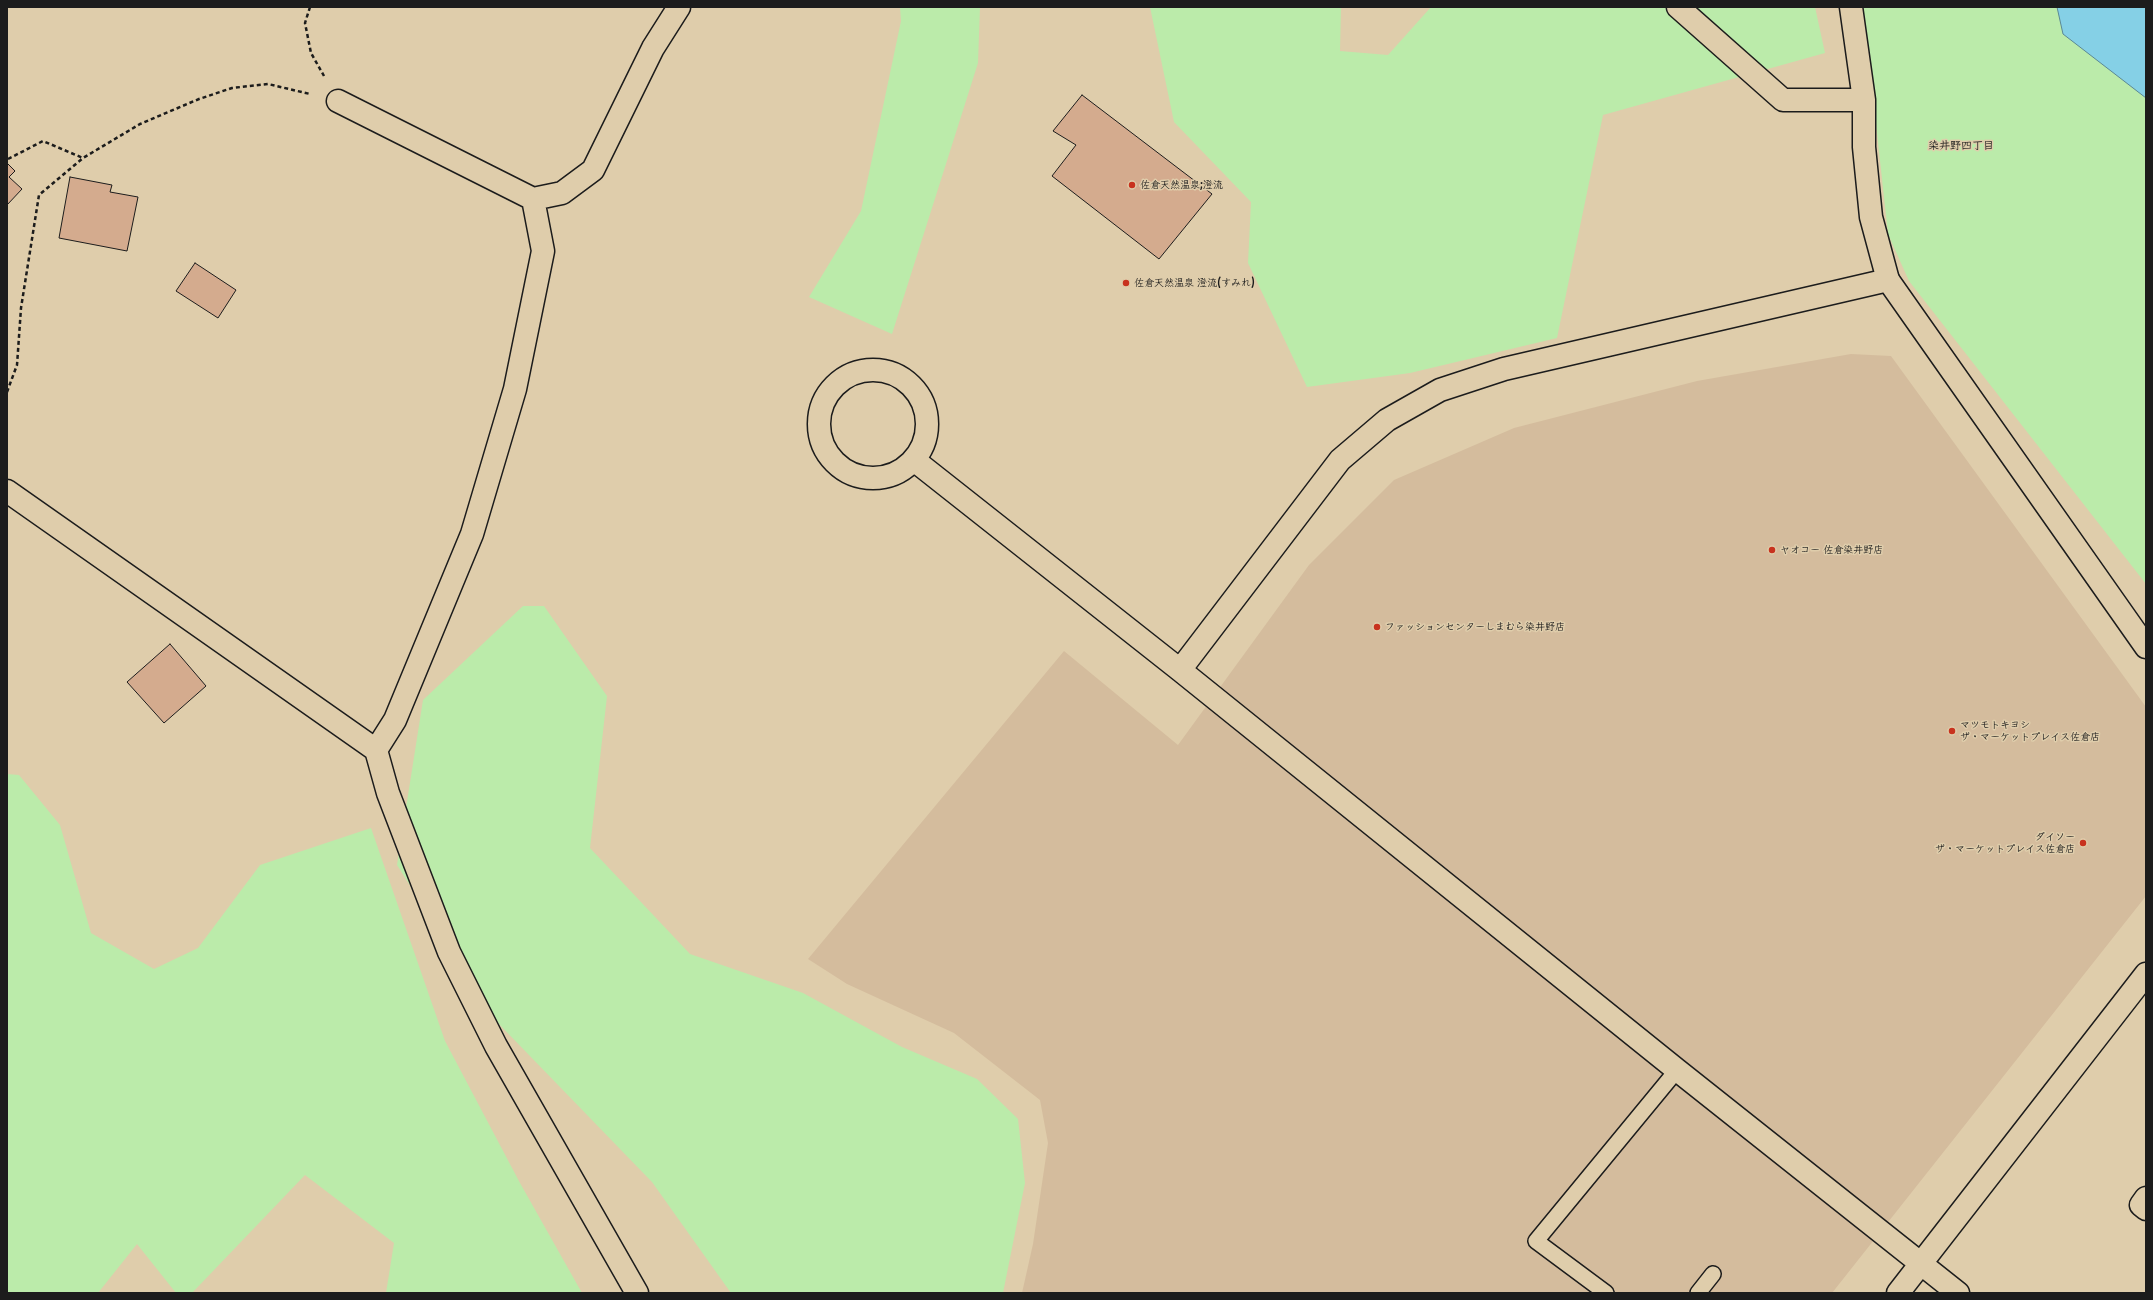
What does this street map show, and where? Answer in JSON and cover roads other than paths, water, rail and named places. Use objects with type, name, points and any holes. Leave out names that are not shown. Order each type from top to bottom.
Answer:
[{"type":"street","points":[[338,101],[533,199],[562,193],[593,170],[653,48],[679,7]]},
{"type":"street","points":[[1678,7],[1783,100],[1864,100]]},
{"type":"street","points":[[1851,7],[1864,100],[1864,147],[1871,217],[1888,280],[2146,647]]},
{"type":"street","points":[[376,750],[395,720],[472,534],[515,389],[543,251],[533,199]]},
{"type":"street","points":[[1180,670],[1340,460],[1387,420],[1440,390],[1504,369],[1888,280]]},
{"type":"street","points":[[867,369],[893,373],[916,389],[925,406],[928,419],[924,443],[914,460],[899,472],[889,476],[870,478],[855,475],[838,466],[830,458],[818,434],[819,411],[829,390],[845,376],[867,369]]},
{"type":"street","points":[[914,460],[1180,670],[1677,1070],[1958,1293]]},
{"type":"street","points":[[7,490],[376,750],[388,794],[449,952],[496,1046],[638,1293]]},
{"type":"street","points":[[1898,1293],[2146,974]]},
{"type":"street","points":[[2146,1198],[2141,1205],[2146,1210]]},
{"type":"lane","points":[[1606,1293],[1536,1241],[1677,1070]]},
{"type":"lane","points":[[1698,1293],[1713,1274]]},
{"type":"water","points":[[2057,7],[2146,7],[2146,98],[2063,34]]},
{"type":"place","name":"佐倉天然温泉;澄流","points":[[1132,185]]},
{"type":"place","name":"佐倉天然温泉 澄流(すみれ)","points":[[1126,283]]},
{"type":"place","name":"ヤオコー 佐倉染井野店","points":[[1772,550]]},
{"type":"place","name":"ファッションセンターしまむら染井野店","points":[[1377,627]]},
{"type":"place","name":"マツモトキヨシ ザ・マーケットプレイス佐倉店","points":[[1952,731]]},
{"type":"place","name":"ダイソー ザ・マーケットプレイス佐倉店","points":[[2083,843]]},
{"type":"district","name":"染井野四丁目","points":[[1961,146]]}]
